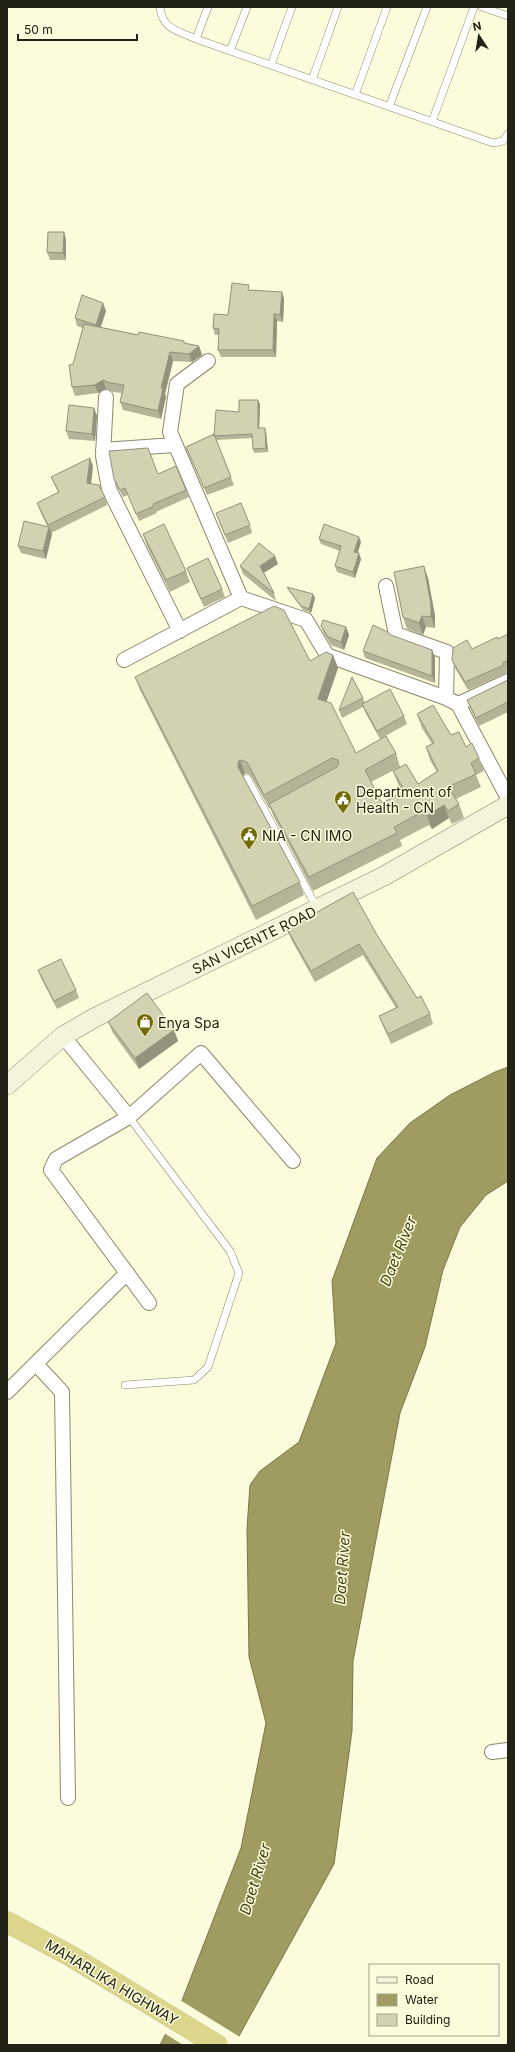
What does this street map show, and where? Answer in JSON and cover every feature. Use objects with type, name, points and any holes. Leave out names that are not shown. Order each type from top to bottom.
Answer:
[{"type":"highway","name":"MAHARLIKA HIGHWAY","points":[[7,1922],[69,1955],[217,2045]]},
{"type":"main road","name":"SAN VICENTE ROAD","points":[[7,1085],[63,1036],[94,1018],[384,876],[508,805]]},
{"type":"street","points":[[208,361],[177,384],[170,432],[174,445],[241,598]]},
{"type":"street","points":[[106,397],[103,450],[109,489],[180,631]]},
{"type":"street","points":[[103,450],[174,445]]},
{"type":"street","points":[[386,586],[396,634],[447,652],[452,701],[508,798]]},
{"type":"street","points":[[124,660],[241,598],[306,620],[326,655],[452,701],[508,681]]},
{"type":"street","points":[[63,1036],[129,1117]]},
{"type":"street","points":[[149,1303],[51,1170],[56,1159],[129,1117],[201,1053],[294,1161]]},
{"type":"street","points":[[7,1392],[127,1273]]},
{"type":"street","points":[[36,1364],[62,1392],[68,1798]]},
{"type":"street","points":[[492,1752],[508,1750]]},
{"type":"lane","points":[[160,7],[161,16],[168,26],[196,39],[493,143],[503,141],[508,134]]},
{"type":"lane","points":[[161,16],[164,7]]},
{"type":"lane","points":[[196,39],[208,7]]},
{"type":"lane","points":[[230,51],[247,7]]},
{"type":"lane","points":[[271,65],[292,7]]},
{"type":"lane","points":[[312,80],[338,7]]},
{"type":"lane","points":[[355,94],[387,7]]},
{"type":"lane","points":[[389,107],[427,7]]},
{"type":"lane","points":[[432,122],[474,7]]},
{"type":"lane","points":[[482,7],[508,16]]},
{"type":"lane","points":[[247,778],[270,813],[317,908]]},
{"type":"lane","points":[[125,1385],[194,1380],[208,1367],[239,1273],[230,1251],[129,1117]]},
{"type":"water","name":"Daet River","points":[[508,1067],[508,1181],[486,1195],[460,1227],[443,1270],[425,1347],[400,1413],[353,1661],[352,1731],[334,1864],[234,2045],[160,2045],[181,2003],[241,1848],[266,1723],[249,1657],[247,1529],[250,1485],[260,1471],[299,1442],[336,1343],[332,1281],[377,1158],[410,1123],[450,1095]]},
{"type":"pier","points":[[180,2000],[240,2037],[236,2045],[183,2045],[164,2033]]},
{"type":"building","points":[[48,232],[64,232],[63,253],[47,252]]},
{"type":"building","points":[[232,283],[249,285],[248,290],[282,292],[280,315],[274,314],[273,350],[218,350],[219,329],[213,328],[214,314],[228,315]]},
{"type":"building","points":[[82,295],[103,303],[96,325],[75,318]]},
{"type":"building","points":[[84,324],[138,335],[139,332],[184,341],[184,343],[199,346],[189,354],[170,352],[161,388],[163,388],[158,411],[120,402],[124,385],[110,383],[103,380],[95,385],[72,387],[69,365],[73,364]]},
{"type":"building","points":[[239,400],[258,400],[258,428],[265,428],[266,448],[253,449],[252,434],[214,436],[216,410],[239,412]]},
{"type":"building","points":[[69,405],[94,408],[92,434],[66,431]]},
{"type":"building","points":[[214,434],[231,477],[204,488],[186,447]]},
{"type":"building","points":[[148,448],[158,474],[176,466],[186,490],[153,504],[154,506],[136,514],[125,488],[120,490],[114,479],[109,451]]},
{"type":"building","points":[[90,458],[87,483],[99,485],[105,497],[48,525],[37,503],[59,492],[51,477]]},
{"type":"building","points":[[241,503],[250,525],[225,535],[216,513]]},
{"type":"building","points":[[24,521],[49,527],[43,551],[18,546]]},
{"type":"building","points":[[164,524],[186,571],[166,580],[143,534]]},
{"type":"building","points":[[324,524],[359,537],[354,552],[359,553],[353,572],[335,566],[341,546],[319,539]]},
{"type":"building","points":[[259,543],[275,556],[260,566],[274,593],[240,566]]},
{"type":"building","points":[[208,558],[222,589],[201,599],[187,568]]},
{"type":"building","points":[[424,566],[431,605],[431,617],[422,616],[419,623],[403,617],[394,572]]},
{"type":"building","points":[[287,587],[313,594],[309,609],[301,606]]},
{"type":"building","points":[[274,606],[284,610],[310,661],[326,652],[333,655],[318,699],[331,703],[356,753],[386,736],[396,753],[365,770],[382,803],[405,791],[393,771],[406,764],[418,784],[438,771],[426,747],[434,743],[417,714],[433,705],[451,735],[459,732],[466,747],[472,743],[479,758],[471,763],[476,774],[448,787],[459,804],[448,811],[444,805],[427,816],[424,811],[394,827],[397,833],[309,877],[269,804],[337,767],[339,763],[338,760],[332,758],[264,795],[247,762],[240,760],[238,762],[238,767],[300,882],[252,906],[135,677]]},
{"type":"building","points":[[323,620],[346,627],[341,642],[328,637],[321,626]]},
{"type":"building","points":[[373,625],[391,635],[432,650],[432,676],[363,651]]},
{"type":"building","points":[[508,634],[508,660],[503,663],[504,665],[465,682],[452,660],[453,648],[467,640],[472,649],[497,637],[498,639]]},
{"type":"building","points":[[352,677],[363,698],[339,710]]},
{"type":"building","points":[[508,680],[508,702],[476,718],[467,700]]},
{"type":"building","points":[[390,689],[404,716],[377,731],[362,704]]},
{"type":"building","points":[[353,892],[377,935],[417,998],[421,996],[430,1014],[388,1034],[379,1016],[398,1007],[359,944],[311,971],[287,929]]},
{"type":"building","points":[[61,959],[76,990],[54,1001],[38,970]]},
{"type":"building","name":"Enya Spa","points":[[147,993],[174,1030],[135,1058],[108,1022]]},
{"type":"place","name":"Department of Health - CN","points":[[343,814]]},
{"type":"place","name":"NIA - CN IMO","points":[[249,850]]},
{"type":"place","name":"Enya Spa","points":[[145,1037]]}]
